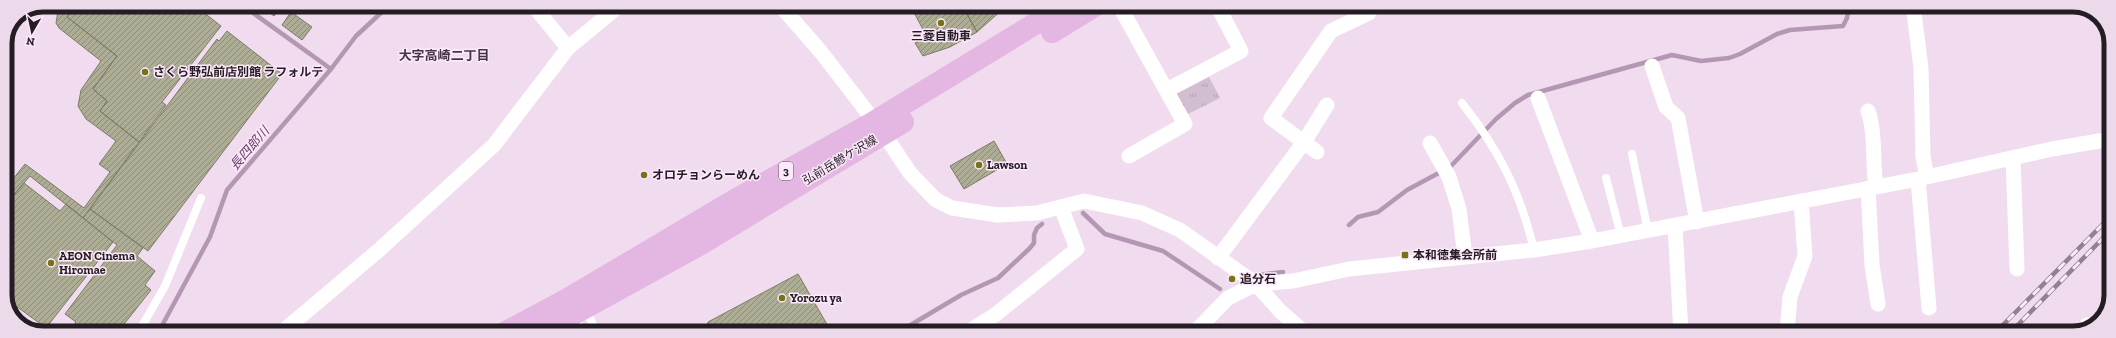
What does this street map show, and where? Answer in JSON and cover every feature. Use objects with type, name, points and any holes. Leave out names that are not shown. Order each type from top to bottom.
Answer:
[{"type":"main road","name":"3","points":[[879,128],[1055,12]]},
{"type":"main road","name":"弘前岳鰺ケ沢線","points":[[551,326],[577,310],[700,245],[879,128],[1084,12]]},
{"type":"main road","name":"3","points":[[526,326],[577,310]]},
{"type":"street","points":[[539,12],[568,48]]},
{"type":"street","points":[[289,326],[424,210],[494,145],[568,48],[612,12]]},
{"type":"street","points":[[786,12],[821,52],[914,177],[936,200],[952,208],[998,215],[1037,213],[1084,201],[1142,213],[1180,230],[1256,284],[1280,311],[1297,326]]},
{"type":"street","points":[[1123,12],[1185,124],[1129,156]]},
{"type":"street","points":[[1167,90],[1241,51],[1221,12]]},
{"type":"street","points":[[1317,152],[1271,118],[1331,31],[1369,12]]},
{"type":"street","points":[[1914,12],[1921,68],[1922,178],[1929,308]]},
{"type":"street","points":[[1652,66],[1666,107],[1678,118],[1697,222]]},
{"type":"street","points":[[1538,98],[1592,241]]},
{"type":"street","points":[[1218,258],[1304,142],[1327,105]]},
{"type":"street","points":[[1868,111],[1873,125],[1874,170],[1872,187],[1872,265],[1878,304]]},
{"type":"street","points":[[1201,326],[1228,298],[1256,284],[1293,281],[1349,268],[1534,250],[1592,241],[1922,178],[2052,149],[2104,140]]},
{"type":"street","points":[[1430,143],[1449,177],[1460,208],[1465,257]]},
{"type":"street","points":[[2013,158],[2017,269]]},
{"type":"street","points":[[1788,326],[1790,297],[1806,256],[1801,201]]},
{"type":"street","points":[[977,326],[995,315],[1077,249],[1061,207]]},
{"type":"street","points":[[1675,226],[1681,326]]},
{"type":"lane","points":[[1462,103],[1484,131],[1516,189],[1527,221],[1534,250]]},
{"type":"lane","points":[[1632,154],[1648,231]]},
{"type":"lane","points":[[1606,178],[1621,236]]},
{"type":"lane","points":[[142,326],[165,286],[201,198]]},
{"type":"lane","points":[[577,310],[591,326]]},
{"type":"green space","points":[[1209,77],[1220,98],[1186,115],[1176,94]]},
{"type":"building","points":[[58,12],[71,12],[67,17],[117,56],[93,89],[107,101],[100,111],[139,142],[83,218],[30,176],[12,197],[12,180],[25,164],[84,208],[110,172],[99,164],[116,141],[86,119],[78,106],[81,90],[101,61],[59,28],[56,23]]},
{"type":"building","name":"さくら野弘前店別館 ラフォルテ","points":[[71,12],[203,12],[221,26],[162,102],[166,105],[139,142],[100,111],[107,101],[93,89],[117,56],[67,17]]},
{"type":"building","points":[[269,12],[277,12],[274,16]]},
{"type":"building","points":[[291,12],[312,27],[302,40],[282,25]]},
{"type":"building","points":[[914,12],[966,12],[977,32],[950,47],[923,56],[915,43],[927,37]]},
{"type":"building","points":[[966,12],[1000,12],[977,32]]},
{"type":"building","points":[[227,31],[282,74],[148,251],[90,209],[217,39],[219,41]]},
{"type":"building","name":"Lawson","points":[[994,141],[1007,164],[964,189],[950,166]]},
{"type":"building","name":"AEON Cinema Hiromae","points":[[24,183],[60,211],[66,204],[113,242],[48,326],[43,326],[13,304],[12,197]]},
{"type":"building","points":[[90,209],[143,248],[137,256],[155,271],[145,285],[151,290],[123,326],[73,326],[76,322],[65,314],[117,245],[83,218]]},
{"type":"building","name":"Yorozu ya","points":[[798,274],[828,326],[707,326],[708,322]]},
{"type":"waterway","points":[[252,12],[331,69]]},
{"type":"waterway","name":"長四郎川","points":[[162,326],[210,237],[227,190],[331,69],[356,36],[382,12]]},
{"type":"waterway","points":[[1349,225],[1358,217],[1378,212],[1407,190],[1450,167],[1496,119],[1515,103],[1528,95],[1672,55],[1701,61],[1729,58],[1740,54],[1777,34],[1790,30],[1843,26],[1848,12]]},
{"type":"waterway","points":[[1083,213],[1105,234],[1163,251],[1220,289]]},
{"type":"waterway","points":[[909,326],[961,295],[998,278],[1034,243],[1034,235],[1037,228],[1042,224]]},
{"type":"waterway","points":[[1259,275],[1283,272]]},
{"type":"railway","points":[[2002,326],[2104,223]]},
{"type":"railway","points":[[2017,326],[2104,237]]},
{"type":"place","name":"三菱自動車","points":[[941,23]]},
{"type":"place","name":"さくら野弘前店別館 ラフォルテ","points":[[145,72]]},
{"type":"place","name":"Lawson","points":[[979,165]]},
{"type":"place","name":"オロチョンらーめん","points":[[644,175]]},
{"type":"place","name":"本和徳集会所前","points":[[1405,255]]},
{"type":"place","name":"AEON Cinema Hiromae","points":[[51,263]]},
{"type":"place","name":"追分石","points":[[1232,279]]},
{"type":"place","name":"Yorozu ya","points":[[782,298]]},
{"type":"district","name":"大字高崎二丁目","points":[[444,55]]}]
